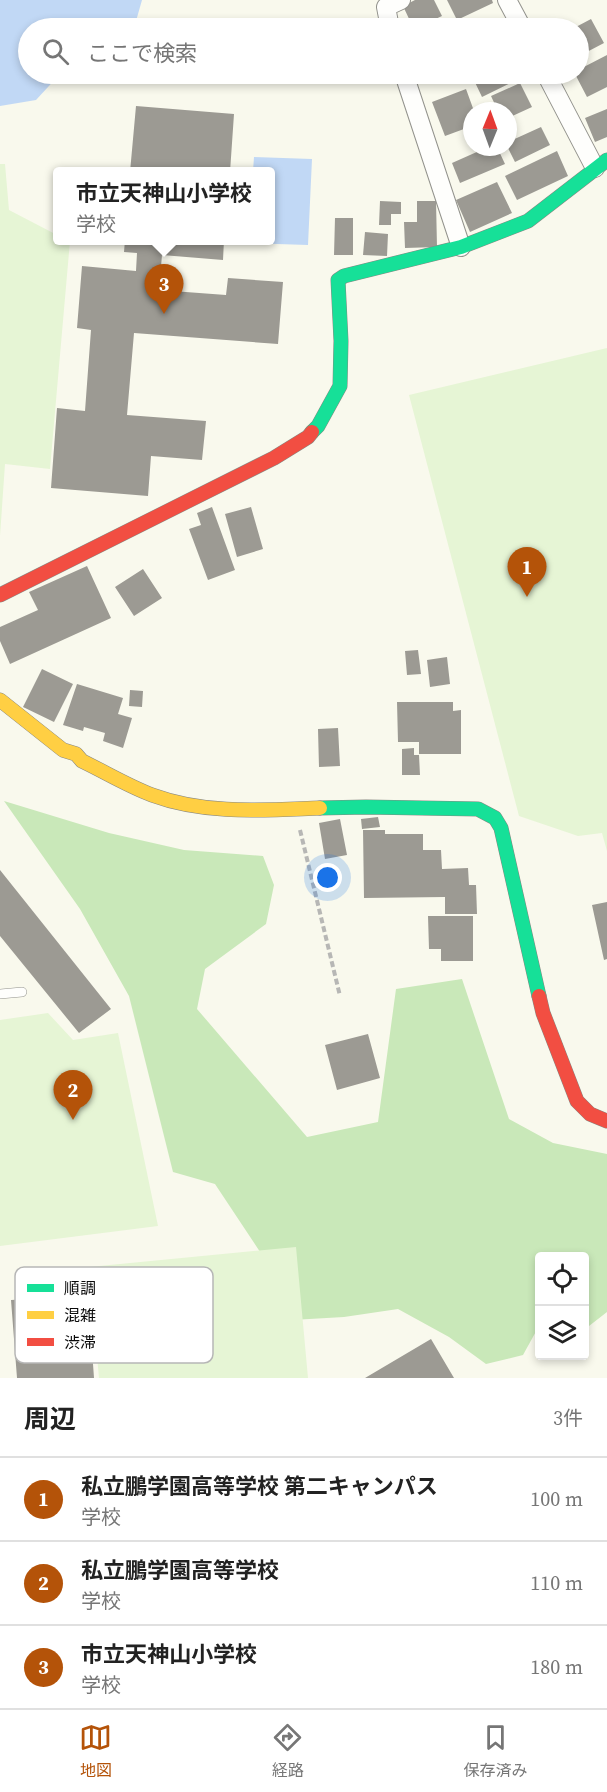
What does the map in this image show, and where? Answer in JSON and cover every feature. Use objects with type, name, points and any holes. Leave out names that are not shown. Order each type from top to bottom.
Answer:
[{"type":"street","points":[[388,18],[386,7],[401,0]]},
{"type":"street","points":[[507,0],[517,18]]},
{"type":"street","points":[[407,84],[461,247]]},
{"type":"street","points":[[0,595],[274,458],[308,437],[318,426],[340,386],[339,280],[344,276],[461,247],[528,221],[601,164],[552,84]]},
{"type":"street","points":[[0,700],[63,750],[76,754],[82,760],[152,795],[193,806],[243,811],[366,807],[478,809],[495,818],[501,828],[543,1013],[577,1101],[586,1112],[595,1118],[607,1121]]},
{"type":"lane","points":[[0,994],[22,992]]},
{"type":"path","points":[[295,809],[340,996]]},
{"type":"green space","points":[[0,164],[5,164],[9,210],[53,233],[53,245],[70,245],[50,469],[5,464],[0,536]]},
{"type":"green space","points":[[607,348],[607,851],[602,833],[578,836],[519,816],[409,395]]},
{"type":"green space","points":[[4,801],[109,833],[184,850],[263,856],[274,885],[266,924],[205,969],[197,1009],[307,1137],[378,1122],[396,989],[462,979],[509,1119],[553,1143],[607,1154],[607,1312],[589,1326],[589,1252],[535,1252],[535,1333],[523,1355],[486,1364],[449,1337],[398,1309],[344,1317],[292,1320],[270,1267],[215,1184],[173,1172],[129,996],[80,909]]},
{"type":"green space","points":[[48,1013],[73,1040],[118,1033],[158,1226],[0,1246],[0,1020]]},
{"type":"green space","points":[[296,1247],[308,1378],[99,1378],[98,1363],[213,1363],[213,1267],[89,1267]]},
{"type":"water","points":[[0,0],[142,0],[137,18],[18,18],[18,84],[51,84],[36,100],[0,106]]},
{"type":"water","points":[[254,157],[312,159],[308,245],[275,244],[275,167],[253,167]]},
{"type":"building","points":[[415,0],[434,0],[442,16],[409,18],[403,6]]},
{"type":"building","points":[[447,0],[492,0],[493,3],[461,18],[456,18]]},
{"type":"building","points":[[591,19],[604,43],[589,51],[589,20]]},
{"type":"building","points":[[607,55],[607,87],[587,97],[580,84],[589,84],[589,64]]},
{"type":"building","points":[[476,84],[509,84],[482,97]]},
{"type":"building","points":[[520,84],[532,107],[517,114],[517,102],[494,102],[491,96]]},
{"type":"building","points":[[466,89],[471,102],[463,102],[463,129],[445,136],[432,102]]},
{"type":"building","points":[[136,106],[234,114],[230,167],[130,167]]},
{"type":"building","points":[[607,109],[607,137],[595,142],[585,118]]},
{"type":"building","points":[[541,127],[550,145],[515,162],[512,156],[517,156],[517,138]]},
{"type":"building","points":[[557,151],[568,176],[517,200],[505,176]]},
{"type":"building","points":[[468,156],[501,156],[505,164],[460,183],[452,163]]},
{"type":"building","points":[[497,182],[512,213],[470,232],[456,200]]},
{"type":"building","points":[[380,201],[401,202],[401,214],[391,214],[391,225],[379,225]]},
{"type":"building","points":[[417,201],[436,201],[437,247],[405,248],[404,222],[417,222]]},
{"type":"building","points":[[335,218],[353,218],[353,255],[334,255]]},
{"type":"building","points":[[365,232],[388,234],[387,256],[363,255]]},
{"type":"building","points":[[125,245],[224,245],[223,260],[162,255],[159,290],[226,295],[228,278],[283,282],[278,344],[134,333],[127,415],[206,421],[202,460],[151,456],[148,496],[51,488],[57,408],[85,411],[91,330],[77,328],[82,266],[136,271],[137,253],[124,252]]},
{"type":"building","points":[[212,507],[235,570],[208,580],[189,529],[201,525],[197,513]]},
{"type":"building","points":[[251,507],[263,549],[237,557],[225,514]]},
{"type":"building","points":[[87,566],[111,618],[10,664],[0,641],[0,627],[38,610],[29,592]]},
{"type":"building","points":[[143,569],[162,598],[134,616],[115,587]]},
{"type":"building","points":[[418,650],[421,674],[407,675],[405,651]]},
{"type":"building","points":[[447,657],[450,684],[430,687],[427,660]]},
{"type":"building","points":[[42,669],[73,684],[54,722],[23,707]]},
{"type":"building","points":[[77,684],[123,698],[118,714],[132,718],[123,748],[103,741],[105,733],[84,727],[83,731],[63,725]]},
{"type":"building","points":[[130,690],[143,691],[142,707],[129,706]]},
{"type":"building","points":[[397,702],[453,702],[453,711],[461,710],[461,754],[419,754],[419,742],[398,742]]},
{"type":"building","points":[[338,728],[340,766],[319,767],[318,729]]},
{"type":"building","points":[[414,748],[414,755],[419,755],[420,775],[402,775],[402,749]]},
{"type":"building","points":[[378,817],[380,827],[362,829],[361,819]]},
{"type":"building","points":[[340,819],[347,855],[325,859],[319,823]]},
{"type":"building","points":[[363,830],[385,830],[385,834],[423,834],[423,850],[441,850],[442,869],[468,868],[469,885],[476,885],[477,914],[445,914],[445,897],[364,898]]},
{"type":"building","points":[[0,870],[111,1009],[79,1033],[0,936]]},
{"type":"building","points":[[607,902],[607,959],[604,960],[592,905]]},
{"type":"building","points":[[428,916],[473,916],[473,961],[441,961],[441,949],[429,949]]},
{"type":"building","points":[[368,1034],[380,1078],[337,1090],[325,1045]]},
{"type":"building","points":[[11,1300],[15,1300],[15,1352]]},
{"type":"building","points":[[431,1339],[454,1378],[365,1378]]},
{"type":"building","points":[[16,1363],[93,1363],[94,1378],[17,1378]]},
{"type":"traffic: fast","points":[[312,432],[318,426],[340,386],[341,341],[338,280],[344,276],[461,247],[528,221],[607,160]]},
{"type":"traffic: fast","points":[[320,808],[478,809],[495,818],[501,828],[539,996]]},
{"type":"traffic: slow","points":[[0,700],[63,750],[76,754],[82,761],[152,795],[193,806],[235,810],[320,808]]},
{"type":"traffic: jam","points":[[0,595],[274,458],[308,437],[312,432]]},
{"type":"traffic: jam","points":[[539,996],[543,1013],[577,1101],[590,1114],[607,1121]]},
{"type":"place","name":"市立天神山小学校","points":[[164,314]]},
{"type":"place","name":"私立鵬学園高等学校 第二キャンパス","points":[[527,597]]},
{"type":"place","name":"私立鵬学園高等学校","points":[[73,1120]]}]
